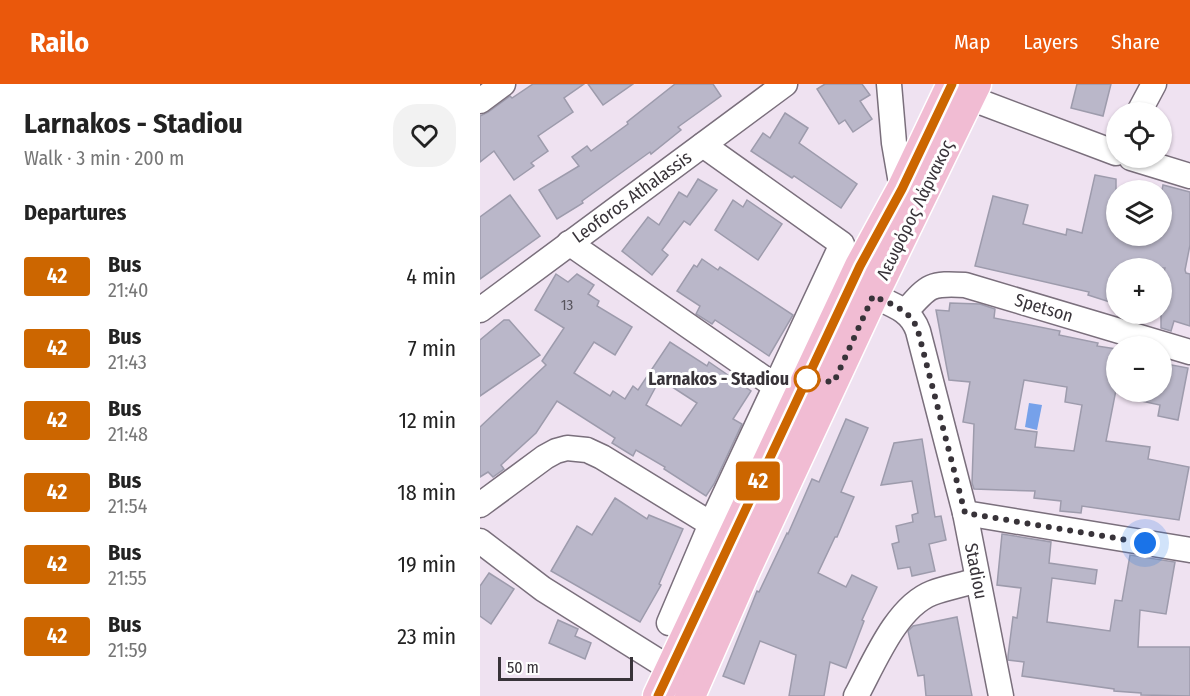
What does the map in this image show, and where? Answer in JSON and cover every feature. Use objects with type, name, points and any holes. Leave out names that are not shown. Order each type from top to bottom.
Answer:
[{"type":"main road","name":"Λεωφόρος Λάρνακος","points":[[658,696],[669,668],[860,266],[902,189],[966,89]]},
{"type":"main road","name":"Λεωφόρος Λάρνακος","points":[[690,696],[745,571],[937,161],[966,89]]},
{"type":"street","points":[[480,101],[502,84]]},
{"type":"street","name":"Leoforos Athalassis","points":[[480,310],[785,84]]},
{"type":"street","points":[[889,84],[894,143],[902,189]]},
{"type":"street","points":[[1144,102],[1154,84]]},
{"type":"street","points":[[966,89],[1106,149]]},
{"type":"street","points":[[669,623],[711,524],[842,244],[703,145]]},
{"type":"street","points":[[1164,168],[1190,176]]},
{"type":"street","points":[[569,243],[775,386]]},
{"type":"street","name":"Spetson","points":[[906,311],[929,287],[948,284],[965,285],[1190,352]]},
{"type":"street","points":[[873,296],[906,311]]},
{"type":"street","name":"Stadiou","points":[[906,311],[915,322],[918,331],[965,513],[1001,696]]},
{"type":"street","points":[[480,505],[545,457],[556,451],[578,448],[602,457],[711,524]]},
{"type":"street","points":[[965,513],[1190,550]]},
{"type":"street","points":[[480,541],[543,589],[669,668]]},
{"type":"street","points":[[856,696],[888,638],[908,608],[931,593],[977,580]]},
{"type":"water","points":[[1029,403],[1042,405],[1037,430],[1025,427]]},
{"type":"building","points":[[533,84],[584,84],[564,98],[573,112],[538,136],[548,151],[531,163],[534,166],[514,180],[494,151],[480,162],[480,116]]},
{"type":"building","points":[[588,84],[633,84],[603,105]]},
{"type":"building","points":[[675,84],[713,84],[721,96],[678,127],[681,130],[651,154],[650,152],[582,201],[583,203],[557,219],[539,190],[579,166],[572,157],[587,146],[591,151],[628,124],[627,122]]},
{"type":"building","points":[[825,84],[862,84],[870,95],[860,101],[872,119],[853,132],[845,120],[839,124],[817,89]]},
{"type":"building","points":[[1077,84],[1111,84],[1103,116],[1071,108]]},
{"type":"building","points":[[785,113],[808,128],[799,143],[857,184],[841,208],[794,176],[792,178],[751,151],[763,133],[770,138]]},
{"type":"building","points":[[1095,175],[1116,179],[1106,180],[1106,246],[1172,246],[1172,187],[1190,192],[1190,245],[1185,270],[1190,274],[1190,326],[1174,321],[1171,331],[1161,328],[1161,324],[1172,324],[1172,258],[1106,258],[1106,301],[1088,295],[1089,292],[975,266],[993,196],[1028,205],[1023,224],[1066,235],[1067,229],[1082,233]]},
{"type":"building","points":[[698,179],[717,190],[690,225],[684,221],[662,250],[668,255],[652,275],[622,251],[648,217],[659,225],[679,192],[687,197]]},
{"type":"building","points":[[510,195],[540,236],[480,279],[480,217]]},
{"type":"building","points":[[733,200],[743,207],[747,200],[782,224],[758,260],[715,230]]},
{"type":"building","points":[[702,259],[718,270],[720,267],[793,315],[769,356],[715,320],[712,324],[696,314],[700,306],[677,291],[694,265],[697,267]]},
{"type":"building","points":[[556,274],[568,282],[577,274],[594,285],[588,294],[599,301],[597,306],[632,327],[615,355],[594,342],[574,373],[610,396],[613,391],[625,399],[633,386],[638,390],[670,342],[707,366],[709,362],[751,391],[733,419],[742,424],[706,496],[636,450],[633,456],[612,443],[615,438],[557,401],[536,433],[501,465],[504,469],[493,477],[488,472],[480,477],[480,427],[546,365],[542,361],[564,328],[535,310]],"holes":[[[660,379],[697,403],[681,426],[646,405]]]},
{"type":"building","points":[[950,303],[980,304],[995,309],[994,318],[1060,331],[1059,335],[1098,343],[1097,346],[1106,347],[1106,402],[1114,402],[1106,441],[1150,447],[1148,459],[1189,467],[1179,520],[1082,506],[1081,513],[1060,511],[1061,501],[1034,498],[1035,491],[974,489],[972,483],[974,424],[963,422],[970,382],[949,380],[936,310],[949,311]],"holes":[[[1024,380],[1067,387],[1065,402],[1082,405],[1074,451],[1035,447],[1037,432],[1015,429]]]},
{"type":"building","points":[[504,320],[509,320],[540,355],[480,396],[480,340]]},
{"type":"building","points":[[1172,365],[1188,368],[1178,420],[1158,416],[1160,405],[1146,402],[1172,402]]},
{"type":"building","points":[[846,419],[868,428],[841,492],[854,497],[818,573],[846,587],[852,575],[877,587],[862,620],[864,621],[846,668],[830,662],[824,696],[789,696],[796,655],[760,641],[744,684],[723,676],[757,591],[759,592],[788,534],[812,479],[819,482]]},
{"type":"building","points":[[922,439],[935,517],[941,516],[946,540],[929,544],[935,571],[912,576],[910,567],[898,569],[892,544],[899,542],[896,526],[913,522],[912,515],[918,513],[912,481],[881,485],[894,443]]},
{"type":"building","points":[[615,498],[647,519],[649,515],[683,529],[659,584],[661,585],[640,622],[551,571],[577,526],[592,535]]},
{"type":"building","points":[[1002,534],[1051,542],[1049,563],[1097,570],[1095,584],[1052,578],[1047,622],[1110,631],[1115,600],[1122,601],[1130,555],[1175,562],[1166,614],[1140,610],[1138,647],[1190,647],[1190,696],[1141,695],[1141,693],[1114,691],[1114,689],[1022,676],[1024,662],[1008,660],[1013,617],[1017,618],[1021,588],[997,585]]},
{"type":"building","points":[[489,573],[514,589],[491,624],[480,616],[480,586]]},
{"type":"building","points":[[957,617],[972,696],[926,696],[924,675],[918,676],[908,631],[913,626]]},
{"type":"building","points":[[558,620],[578,629],[575,636],[591,643],[585,659],[549,643]]},
{"type":"bus line","name":"42","points":[[658,696],[669,668],[860,266],[902,189],[952,84]]},
{"type":"place","name":"Larnakos - Stadiou","points":[[807,379]]},
{"type":"route","points":[[807,379],[834,382],[873,296],[906,311],[915,322],[918,331],[965,513],[1145,543]]}]
